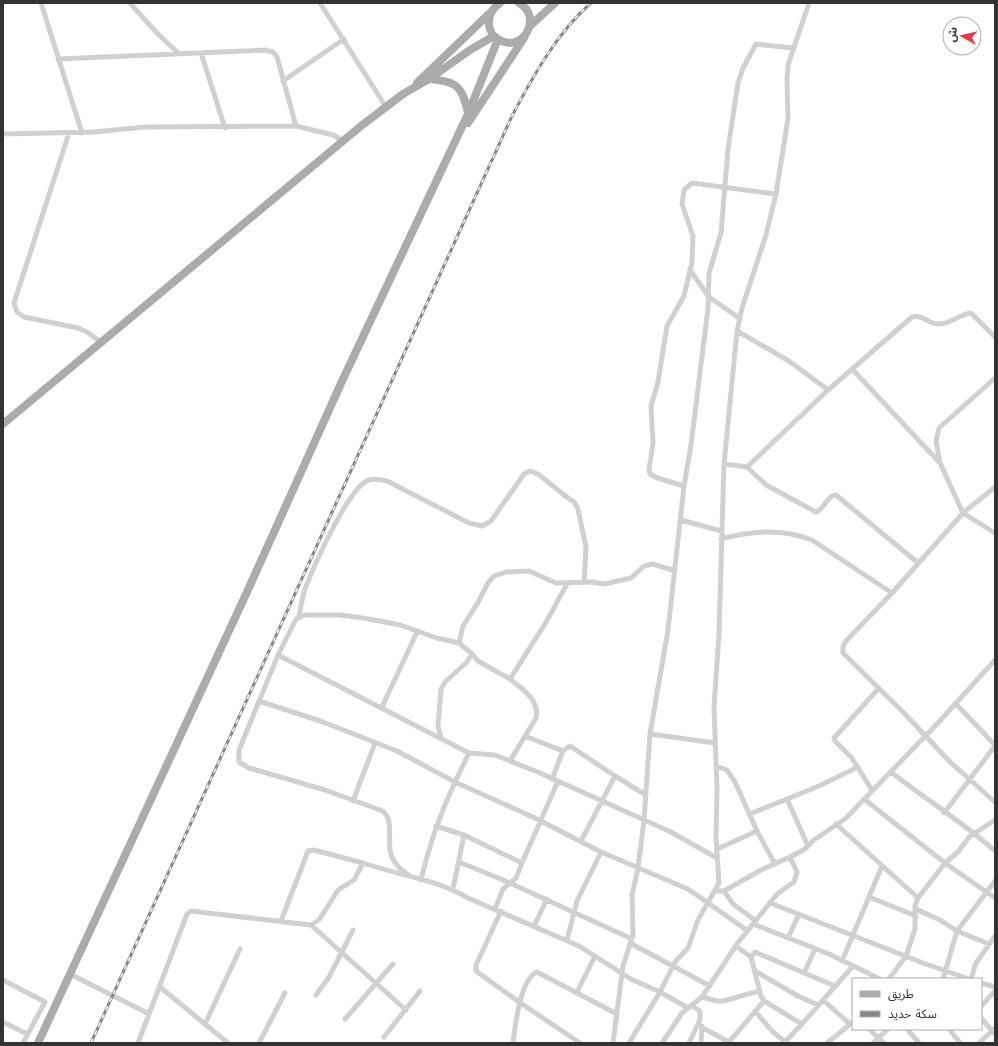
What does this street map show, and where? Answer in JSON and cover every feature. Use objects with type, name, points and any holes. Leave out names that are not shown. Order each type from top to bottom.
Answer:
[{"type":"main road","points":[[3,424],[343,141],[410,89],[500,3]]},
{"type":"main road","points":[[453,145],[524,38],[531,25],[554,3]]},
{"type":"main road","points":[[523,4],[531,18],[531,25]]},
{"type":"main road","points":[[38,1043],[247,592],[343,379],[468,114],[496,38],[489,24],[491,12]]},
{"type":"main road","points":[[410,89],[429,79],[470,50],[496,38],[511,43],[524,38]]},
{"type":"main road","points":[[429,79],[444,80],[457,86],[465,99],[468,114]]},
{"type":"street","points":[[41,3],[82,133]]},
{"type":"street","points":[[130,3],[155,31],[178,53]]},
{"type":"street","points":[[320,3],[386,107]]},
{"type":"street","points":[[629,1043],[674,966],[681,955],[688,948],[698,920],[716,891],[720,876],[716,849],[714,707],[719,634],[724,464],[737,331],[739,318],[766,235],[776,194],[788,118],[787,80],[793,48],[809,3]]},
{"type":"street","points":[[283,81],[344,39]]},
{"type":"street","points":[[613,1043],[623,973],[634,928],[632,894],[638,868],[644,820],[650,734],[664,666],[684,486],[691,445],[709,297],[709,272],[721,233],[728,149],[738,83],[743,68],[756,44],[793,48]]},
{"type":"street","points":[[58,59],[265,50],[273,52],[276,57],[296,126]]},
{"type":"street","points":[[201,53],[225,128]]},
{"type":"street","points":[[3,134],[82,133],[145,127],[225,128],[296,126],[333,134],[343,141]]},
{"type":"street","points":[[69,133],[14,303],[17,312],[24,317],[78,328],[87,332],[101,342]]},
{"type":"street","points":[[684,486],[657,478],[650,474],[653,443],[650,411],[658,382],[666,326],[684,296],[692,262],[692,236],[682,204],[684,190],[692,183],[776,194]]},
{"type":"street","points":[[690,270],[709,297],[739,318]]},
{"type":"street","points":[[747,467],[828,390],[915,316],[937,324],[949,322],[966,314],[971,314],[995,337]]},
{"type":"street","points":[[737,331],[789,361],[828,390]]},
{"type":"street","points":[[852,369],[940,463]]},
{"type":"street","points":[[995,378],[939,428],[936,441],[940,463],[963,513],[995,534]]},
{"type":"street","points":[[724,464],[747,467],[766,485],[813,512],[818,512],[831,496],[836,495],[918,563]]},
{"type":"street","points":[[413,878],[398,867],[393,860],[388,846],[389,826],[386,813],[378,808],[353,801],[325,790],[242,765],[238,759],[239,750],[278,655],[296,618],[299,616],[304,591],[312,570],[340,515],[362,483],[376,479],[387,482],[469,523],[482,526],[491,521],[524,474],[530,471],[538,474],[574,502],[578,509],[586,547],[584,582]]},
{"type":"street","points":[[995,487],[963,513],[843,646],[842,650],[845,657],[879,688],[969,780],[995,802]]},
{"type":"street","points":[[681,520],[721,531]]},
{"type":"street","points":[[721,539],[745,533],[785,532],[800,535],[812,540],[892,593]]},
{"type":"street","points":[[459,643],[463,626],[488,583],[494,576],[506,572],[529,571],[556,583],[567,584],[584,582],[604,584],[628,579],[634,576],[644,566],[653,564],[675,571]]},
{"type":"street","points":[[510,678],[545,624],[567,584]]},
{"type":"street","points":[[299,616],[348,616],[400,624],[417,632],[459,643],[478,661],[510,678],[526,692],[536,705],[536,718],[510,761]]},
{"type":"street","points":[[382,707],[417,632]]},
{"type":"street","points":[[441,738],[438,726],[441,689],[445,682],[467,662],[472,654]]},
{"type":"street","points":[[278,655],[469,752],[495,755],[510,761],[672,832],[717,858]]},
{"type":"street","points":[[716,891],[724,892],[790,857],[845,819],[926,736],[995,660]]},
{"type":"street","points":[[872,790],[858,767],[834,738],[879,688]]},
{"type":"street","points":[[259,701],[323,722],[397,751],[455,782],[541,821],[601,852],[688,889],[748,931]]},
{"type":"street","points":[[944,813],[995,745],[956,704]]},
{"type":"street","points":[[650,734],[715,743]]},
{"type":"street","points":[[525,736],[563,752]]},
{"type":"street","points":[[353,801],[375,743]]},
{"type":"street","points":[[552,779],[563,752],[567,747],[574,748],[646,796]]},
{"type":"street","points":[[421,880],[436,826],[469,752]]},
{"type":"street","points":[[716,766],[726,770],[730,774],[757,831],[775,864]]},
{"type":"street","points":[[750,814],[858,767]]},
{"type":"street","points":[[890,772],[944,813],[974,832],[995,851]]},
{"type":"street","points":[[581,841],[615,776]]},
{"type":"street","points":[[495,909],[503,889],[516,878],[558,782]]},
{"type":"street","points":[[787,799],[808,846]]},
{"type":"street","points":[[864,799],[945,864],[995,898]]},
{"type":"street","points":[[890,978],[906,956],[915,929],[918,898],[945,864],[958,852],[974,832],[995,820]]},
{"type":"street","points":[[836,824],[918,898]]},
{"type":"street","points":[[436,826],[464,835],[522,863]]},
{"type":"street","points":[[716,849],[757,831]]},
{"type":"street","points":[[453,889],[464,835]]},
{"type":"street","points":[[281,921],[308,851],[314,850],[453,889],[468,898],[567,940],[640,984],[700,1011],[700,1020],[703,1028],[702,1043]]},
{"type":"street","points":[[567,940],[577,901],[601,852]]},
{"type":"street","points":[[662,1043],[677,1020],[702,997],[736,946],[770,903],[783,888],[794,882],[797,877],[796,866],[790,857]]},
{"type":"street","points":[[459,862],[510,883],[631,941],[710,986]]},
{"type":"street","points":[[311,925],[319,920],[338,890],[354,880],[363,863]]},
{"type":"street","points":[[842,961],[882,866]]},
{"type":"street","points":[[943,978],[957,931],[995,881]]},
{"type":"street","points":[[724,892],[733,904],[755,922],[878,978]]},
{"type":"street","points":[[869,897],[916,916]]},
{"type":"street","points":[[534,926],[547,900]]},
{"type":"street","points":[[770,903],[853,934],[959,977]]},
{"type":"street","points":[[916,909],[940,920],[957,931],[989,944]]},
{"type":"street","points":[[138,1043],[160,987],[184,918],[191,911],[311,925],[406,1010]]},
{"type":"street","points":[[501,911],[475,969],[518,1002],[580,1043]]},
{"type":"street","points":[[788,938],[799,914]]},
{"type":"street","points":[[316,995],[329,976],[353,930]]},
{"type":"street","points":[[970,978],[976,963],[995,936]]},
{"type":"street","points":[[736,946],[751,958],[764,1001],[802,1024]]},
{"type":"street","points":[[205,1024],[240,949]]},
{"type":"street","points":[[804,972],[815,949]]},
{"type":"street","points":[[751,958],[755,952],[835,986]]},
{"type":"street","points":[[577,992],[595,956]]},
{"type":"street","points":[[345,1019],[393,964]]},
{"type":"street","points":[[755,1011],[784,1043],[853,966]]},
{"type":"street","points":[[755,971],[798,996],[818,1005]]},
{"type":"street","points":[[513,1043],[518,1002],[532,975],[537,972],[617,1014]]},
{"type":"street","points":[[70,974],[150,1014]]},
{"type":"street","points":[[3,980],[55,1006]]},
{"type":"street","points":[[982,983],[995,987]]},
{"type":"street","points":[[160,987],[228,1043]]},
{"type":"street","points":[[384,1037],[420,991]]},
{"type":"street","points":[[702,997],[723,1001],[760,991]]},
{"type":"street","points":[[982,1005],[995,991]]},
{"type":"street","points":[[259,1043],[285,993]]},
{"type":"street","points":[[823,1000],[851,1023],[827,1043]]},
{"type":"street","points":[[703,1028],[730,1042],[764,1001]]},
{"type":"street","points":[[23,1043],[45,1002]]},
{"type":"street","points":[[979,1043],[994,1031],[982,1019]]},
{"type":"street","points":[[689,1043],[700,1020]]},
{"type":"street","points":[[3,1022],[28,1034]]},
{"type":"street","points":[[870,1030],[884,1043]]},
{"type":"street","points":[[873,1043],[887,1030]]},
{"type":"street","points":[[908,1030],[919,1043]]},
{"type":"street","points":[[950,1030],[960,1043]]},
{"type":"railway","points":[[91,1043],[512,116],[528,86],[557,41],[579,14],[591,3]]}]
